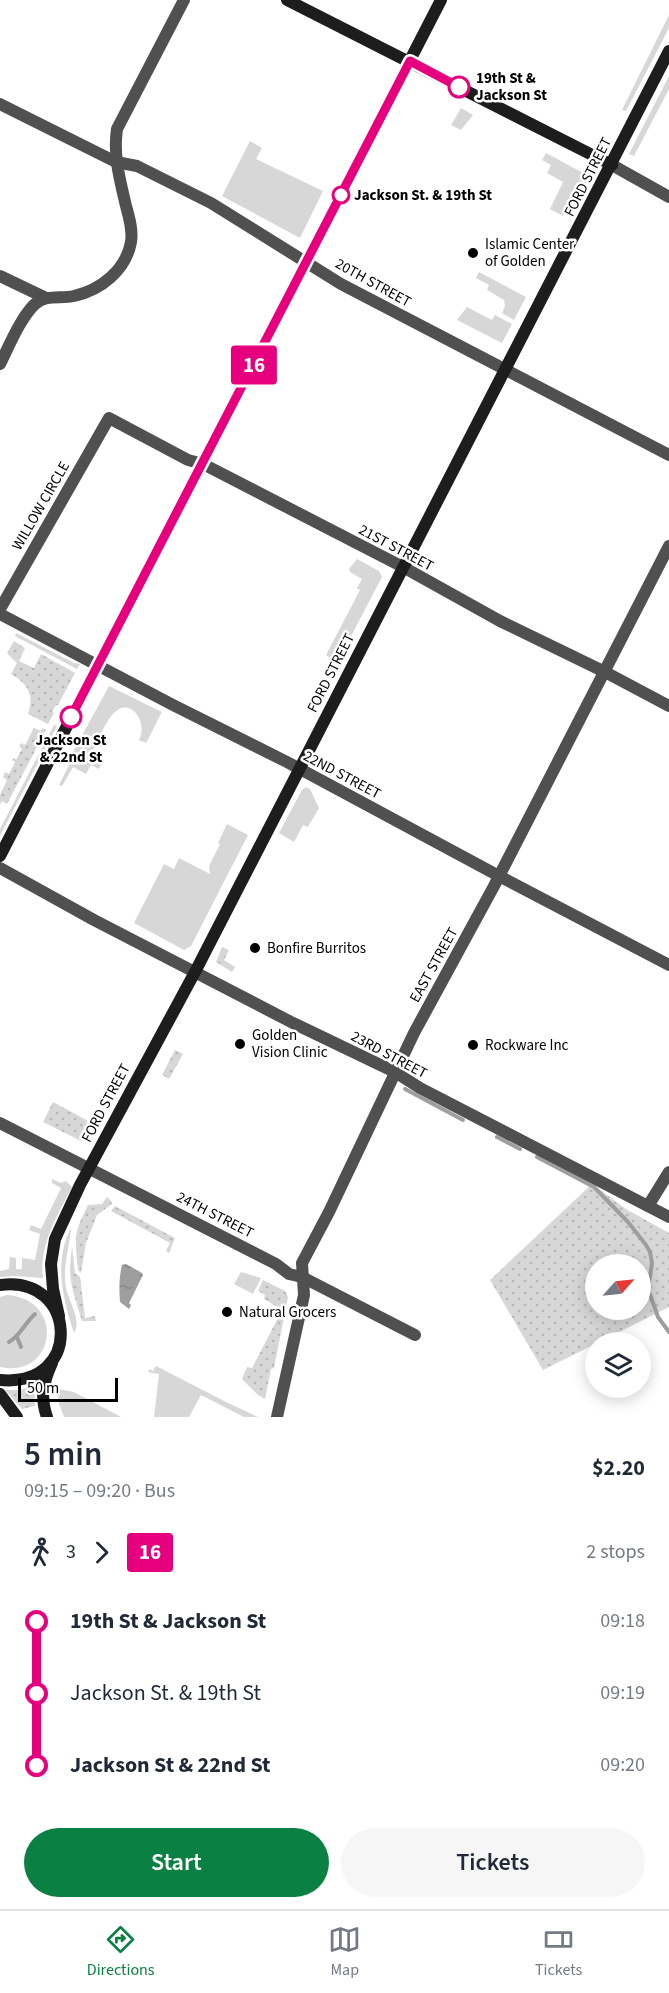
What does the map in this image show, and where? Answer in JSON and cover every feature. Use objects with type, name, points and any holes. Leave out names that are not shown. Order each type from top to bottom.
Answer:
[{"type":"main road","points":[[287,0],[612,165]]},
{"type":"main road","points":[[0,856],[441,0]]},
{"type":"main road","name":"FORD STREET","points":[[47,1417],[43,1384],[62,1340],[51,1264],[55,1239],[89,1167],[195,972],[669,51]]},
{"type":"main road","points":[[0,1285],[11,1283],[26,1285],[41,1293],[59,1316]]},
{"type":"main road","points":[[0,1380],[12,1381],[31,1377],[53,1359]]},
{"type":"main road","points":[[0,1394],[17,1417]]},
{"type":"street","points":[[0,364],[27,314],[35,304],[46,298],[74,296],[97,288],[116,273],[123,262],[132,240],[131,226],[116,162],[114,145],[117,129],[184,0]]},
{"type":"street","name":"20TH STREET","points":[[0,104],[116,162],[137,166],[211,202],[341,285],[669,455]]},
{"type":"street","points":[[612,165],[669,197]]},
{"type":"street","points":[[0,276],[46,298]]},
{"type":"street","name":"21ST STREET","points":[[109,418],[188,460],[203,464],[403,567],[500,621],[669,706]]},
{"type":"street","name":"WILLOW CIRCLE","points":[[0,612],[109,418]]},
{"type":"street","name":"EAST STREET","points":[[277,1417],[304,1294],[302,1263],[329,1212],[414,1033],[499,876],[669,546]]},
{"type":"street","name":"22ND STREET","points":[[0,612],[669,965]]},
{"type":"street","name":"23RD STREET","points":[[0,868],[195,972],[395,1072],[420,1088],[669,1217]]},
{"type":"street","name":"24TH STREET","points":[[0,1123],[276,1264],[289,1274],[302,1277],[415,1335]]},
{"type":"street","points":[[648,1206],[669,1172]]},
{"type":"shaded area","points":[[669,15],[669,28],[626,111],[622,110]]},
{"type":"shaded area","points":[[669,76],[669,89],[634,156],[629,154]]},
{"type":"shaded area","points":[[461,108],[473,115],[461,130],[451,125]]},
{"type":"shaded area","points":[[250,141],[262,148],[256,159],[323,191],[300,238],[222,196]]},
{"type":"shaded area","points":[[546,153],[585,174],[587,182],[575,203],[571,202],[563,216],[550,209],[563,182],[547,173],[551,165],[542,160]]},
{"type":"shaded area","points":[[479,272],[526,297],[514,320],[502,313],[505,306],[504,300],[487,290],[489,285],[476,278]]},
{"type":"shaded area","points":[[467,307],[492,320],[495,315],[512,324],[502,343],[457,320]]},
{"type":"shaded area","points":[[357,559],[379,571],[382,577],[337,663],[326,655],[360,590],[357,588],[362,579],[349,569]]},
{"type":"shaded area","points":[[16,633],[80,664],[77,669],[15,636]]},
{"type":"shaded area","points":[[14,641],[25,648],[19,661],[34,668],[41,654],[75,673],[52,712],[54,713],[48,724],[28,714],[31,701],[28,690],[11,674],[17,663],[7,653]]},
{"type":"shaded area","points":[[109,686],[162,712],[146,743],[139,740],[141,727],[137,714],[127,708],[121,708],[115,712],[105,725],[91,754],[103,761],[99,769],[91,765],[86,774],[73,767],[62,786],[59,785],[70,763],[68,761]]},
{"type":"shaded area","points":[[54,725],[57,726],[0,836],[0,829]]},
{"type":"shaded area","points":[[34,728],[41,731],[42,728],[46,730],[7,804],[2,801],[0,805],[0,795],[7,780],[3,777],[5,772],[9,774],[15,762],[13,758],[16,760],[22,749],[19,746],[21,743],[25,745]]},
{"type":"shaded area","points":[[306,787],[310,789],[319,808],[308,827],[303,825],[294,842],[279,833],[302,790]]},
{"type":"shaded area","points":[[227,824],[248,835],[191,946],[184,950],[134,923],[164,864],[174,869],[179,858],[210,874],[209,866]]},
{"type":"shaded area","points":[[222,947],[229,950],[224,960],[235,967],[232,972],[216,962]]},
{"type":"shaded area","points":[[175,1050],[183,1054],[169,1079],[162,1075]]},
{"type":"shaded area","points":[[53,1102],[90,1122],[81,1141],[43,1122]]},
{"type":"shaded area","points":[[52,1179],[61,1183],[66,1181],[72,1187],[46,1242],[42,1266],[43,1278],[0,1277],[0,1271],[9,1269],[10,1257],[16,1258],[16,1269],[22,1269],[22,1258],[35,1260],[40,1234],[29,1230],[31,1225],[41,1229],[61,1188],[52,1183]]},
{"type":"shaded area","points":[[592,1184],[626,1209],[669,1233],[669,1307],[651,1316],[651,1254],[585,1254],[585,1320],[643,1320],[619,1332],[585,1332],[585,1349],[543,1370],[490,1280]]},
{"type":"shaded area","points":[[107,1197],[112,1204],[97,1215],[86,1243],[81,1273],[78,1270],[77,1230],[88,1205],[102,1204]]},
{"type":"shaded area","points":[[115,1206],[175,1238],[169,1253],[166,1251],[170,1243],[111,1211]]},
{"type":"shaded area","points":[[71,1227],[65,1280],[77,1322],[74,1333],[63,1293],[61,1266]]},
{"type":"shaded area","points":[[72,1247],[75,1273],[80,1277],[85,1318],[95,1316],[96,1321],[82,1321],[71,1278]]},
{"type":"shaded area","points":[[241,1272],[261,1278],[253,1294],[234,1284]]},
{"type":"shaded area","points":[[263,1280],[285,1291],[288,1297],[274,1368],[271,1369],[265,1399],[242,1379],[247,1367],[252,1368],[282,1310],[264,1299],[265,1295],[258,1291]]},
{"type":"shaded area","points":[[7,1295],[26,1300],[39,1310],[45,1323],[47,1337],[42,1351],[33,1361],[19,1368],[0,1367],[0,1297]]},
{"type":"shaded area","points":[[156,1366],[258,1417],[244,1417],[201,1395],[189,1417],[154,1417],[159,1374],[148,1372],[149,1369],[153,1371]]},
{"type":"shaded area","points":[[34,1385],[35,1406],[22,1409],[5,1390],[21,1390]]},
{"type":"shaded area","points":[[59,1389],[74,1392],[121,1417],[64,1417],[58,1401]]},
{"type":"water","points":[[126,1264],[143,1275],[129,1303],[131,1305],[129,1309],[120,1302],[121,1270],[122,1265]]},
{"type":"waterway","points":[[405,1089],[463,1120]]},
{"type":"waterway","points":[[497,1137],[520,1149]]},
{"type":"waterway","points":[[537,1157],[594,1187],[628,1222],[646,1245],[652,1263],[648,1289],[658,1317],[669,1332]]},
{"type":"waterway","points":[[9,1342],[35,1314]]},
{"type":"waterway","points":[[17,1337],[21,1347]]},
{"type":"bus line","name":"16","points":[[71,717],[410,61],[459,87]]},
{"type":"place","name":"19th St & Jackson St","points":[[459,87]]},
{"type":"place","name":"Jackson St. & 19th St","points":[[341,195]]},
{"type":"place","name":"Islamic Center of Golden","points":[[473,253]]},
{"type":"place","name":"Jackson St & 22nd St","points":[[71,717]]},
{"type":"place","name":"Bonfire Burritos","points":[[255,948]]},
{"type":"place","name":"Golden Vision Clinic","points":[[240,1044]]},
{"type":"place","name":"Rockware Inc","points":[[473,1045]]},
{"type":"place","name":"Natural Grocers","points":[[227,1312]]}]
